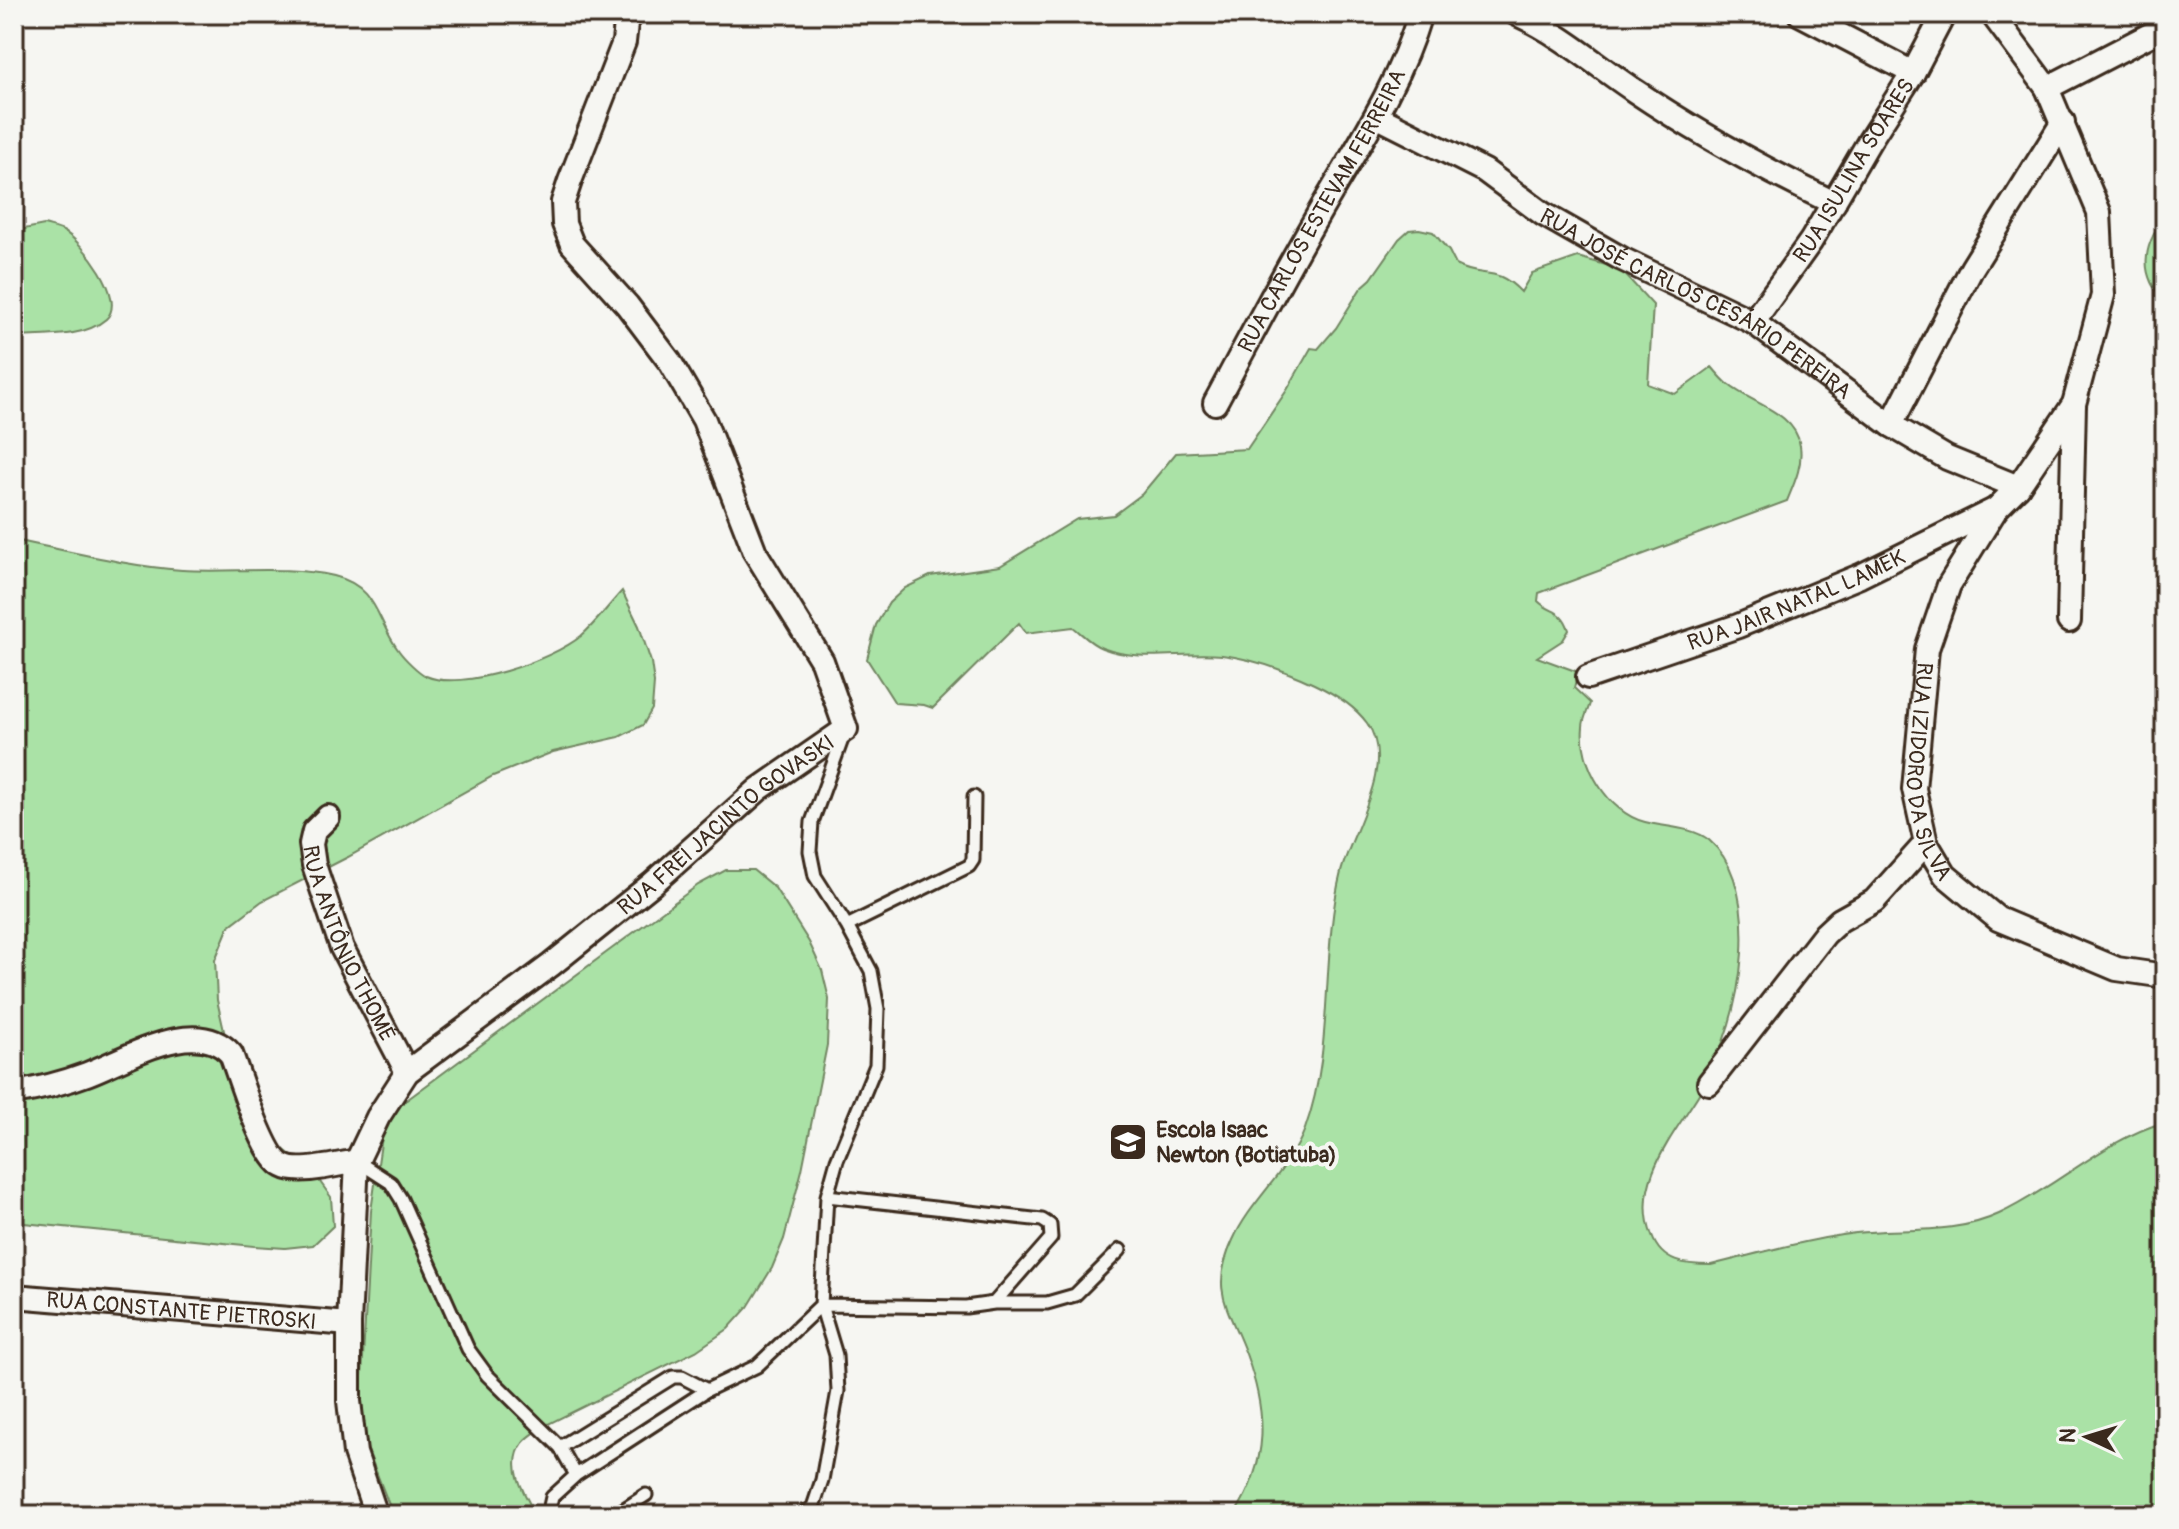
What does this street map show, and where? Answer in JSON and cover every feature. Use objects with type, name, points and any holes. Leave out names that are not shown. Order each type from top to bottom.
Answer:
[{"type":"street","name":"RUA FREI JACINTO GOVASKI","points":[[368,1513],[355,1453],[349,1401],[349,1324],[357,1161],[378,1117],[407,1072],[574,947],[652,884],[759,789],[846,729],[822,661],[755,552],[704,420],[670,362],[627,305],[572,244],[564,224],[566,192],[624,42],[627,14]]},
{"type":"street","name":"RUA CARLOS ESTEVAM FERREIRA","points":[[1215,403],[1376,116],[1410,49],[1420,14]]},
{"type":"street","points":[[1517,14],[1576,47],[1634,90],[1719,144],[1834,203]]},
{"type":"street","points":[[1800,14],[1913,73]]},
{"type":"street","name":"RUA ISULINA SOARES","points":[[1753,322],[1811,241],[1913,73],[1944,14]]},
{"type":"street","name":"RUA IZIDORO DA SILVA","points":[[1992,14],[2047,88],[2099,212],[2103,295],[2074,404],[2018,487],[1996,509],[1949,585],[1927,649],[1914,789],[1926,843],[1945,875],[1998,919],[2117,969],[2165,976]]},
{"type":"street","points":[[2047,88],[2165,27]]},
{"type":"street","name":"RUA JOSÉ CARLOS CESÁRIO PEREIRA","points":[[1376,116],[1485,171],[1543,214],[1622,259],[1753,322],[1891,425],[1947,458],[2018,487]]},
{"type":"street","points":[[1891,425],[1972,268],[2063,122]]},
{"type":"street","points":[[2069,621],[2074,404]]},
{"type":"street","name":"RUA JAIR NATAL LAMEK","points":[[1588,677],[1738,626],[1847,582],[1996,509]]},
{"type":"street","name":"RUA ANTÔNIO THOMÉ","points":[[328,817],[314,831],[311,844],[314,865],[342,948],[407,1072]]},
{"type":"street","points":[[1709,1083],[1825,934],[1840,920],[1874,901],[1926,843]]},
{"type":"street","points":[[14,1093],[86,1074],[172,1040],[201,1038],[221,1043],[231,1054],[270,1155],[284,1167],[300,1170],[357,1161]]},
{"type":"street","name":"RUA CONSTANTE PIETROSKI","points":[[14,1296],[349,1324]]},
{"type":"lane","points":[[802,1515],[813,1507],[822,1480],[838,1391],[836,1355],[821,1305],[827,1196],[837,1160],[876,1065],[878,1009],[871,971],[815,876],[810,851],[812,822],[846,729]]},
{"type":"lane","points":[[847,926],[969,866],[973,860],[974,797]]},
{"type":"lane","points":[[357,1161],[391,1183],[401,1199],[475,1357],[487,1375],[560,1447],[576,1475]]},
{"type":"lane","points":[[827,1196],[1042,1220],[1050,1225],[1051,1238],[994,1303]]},
{"type":"lane","points":[[548,1515],[552,1497],[576,1475],[707,1390],[757,1366],[821,1305],[966,1307],[994,1303],[1047,1303],[1075,1295],[1120,1250]]},
{"type":"lane","points":[[560,1447],[673,1377],[682,1377],[707,1390]]},
{"type":"lane","points":[[615,1515],[646,1495]]},
{"type":"green space","points":[[2165,217],[2165,303],[2151,282],[2147,256],[2155,231]]},
{"type":"green space","points":[[44,225],[63,231],[91,258],[107,285],[111,310],[106,319],[86,330],[62,335],[14,337],[14,231]]},
{"type":"green space","points":[[1409,230],[1433,232],[1456,265],[1474,272],[1496,275],[1521,292],[1532,273],[1578,257],[1620,269],[1653,305],[1648,384],[1675,394],[1712,367],[1729,385],[1782,417],[1797,435],[1800,446],[1799,467],[1787,501],[1539,593],[1538,601],[1560,615],[1569,630],[1563,640],[1537,657],[1578,672],[1574,688],[1590,703],[1583,724],[1583,741],[1591,771],[1599,785],[1619,809],[1632,817],[1687,830],[1709,840],[1728,864],[1741,907],[1740,975],[1723,1042],[1710,1074],[1668,1142],[1651,1178],[1647,1216],[1656,1245],[1676,1261],[1711,1265],[1832,1237],[1944,1228],[1981,1221],[2041,1191],[2121,1140],[2165,1122],[2165,1515],[1234,1515],[1254,1476],[1259,1456],[1261,1417],[1253,1376],[1224,1299],[1223,1273],[1226,1258],[1241,1225],[1298,1144],[1314,1098],[1324,1034],[1335,904],[1341,872],[1375,778],[1375,740],[1367,723],[1350,705],[1280,670],[1222,655],[1147,656],[1117,652],[1094,644],[1073,627],[1026,633],[1019,623],[933,708],[895,703],[867,659],[876,625],[889,603],[905,588],[930,576],[1000,566],[1077,519],[1114,515],[1142,494],[1176,453],[1247,449],[1311,348],[1318,349],[1336,328],[1361,288],[1399,239]]},
{"type":"green space","points":[[14,540],[161,568],[297,571],[334,576],[349,581],[368,597],[391,640],[411,665],[426,676],[442,680],[483,677],[549,655],[581,636],[622,591],[639,626],[651,662],[654,683],[652,709],[643,725],[619,737],[553,752],[493,776],[262,901],[229,926],[215,960],[217,1000],[231,1062],[265,1134],[315,1175],[331,1197],[333,1226],[313,1245],[285,1248],[254,1246],[14,1222]]},
{"type":"green space","points":[[726,870],[753,870],[775,888],[809,942],[822,970],[829,999],[827,1045],[802,1170],[784,1239],[772,1268],[748,1307],[728,1329],[696,1351],[544,1426],[525,1440],[518,1452],[516,1470],[536,1515],[393,1515],[367,1448],[361,1395],[371,1211],[385,1116],[698,885]]},
{"type":"place","name":"Escola Isaac Newton (Botiatuba)","points":[[1128,1142]]}]
